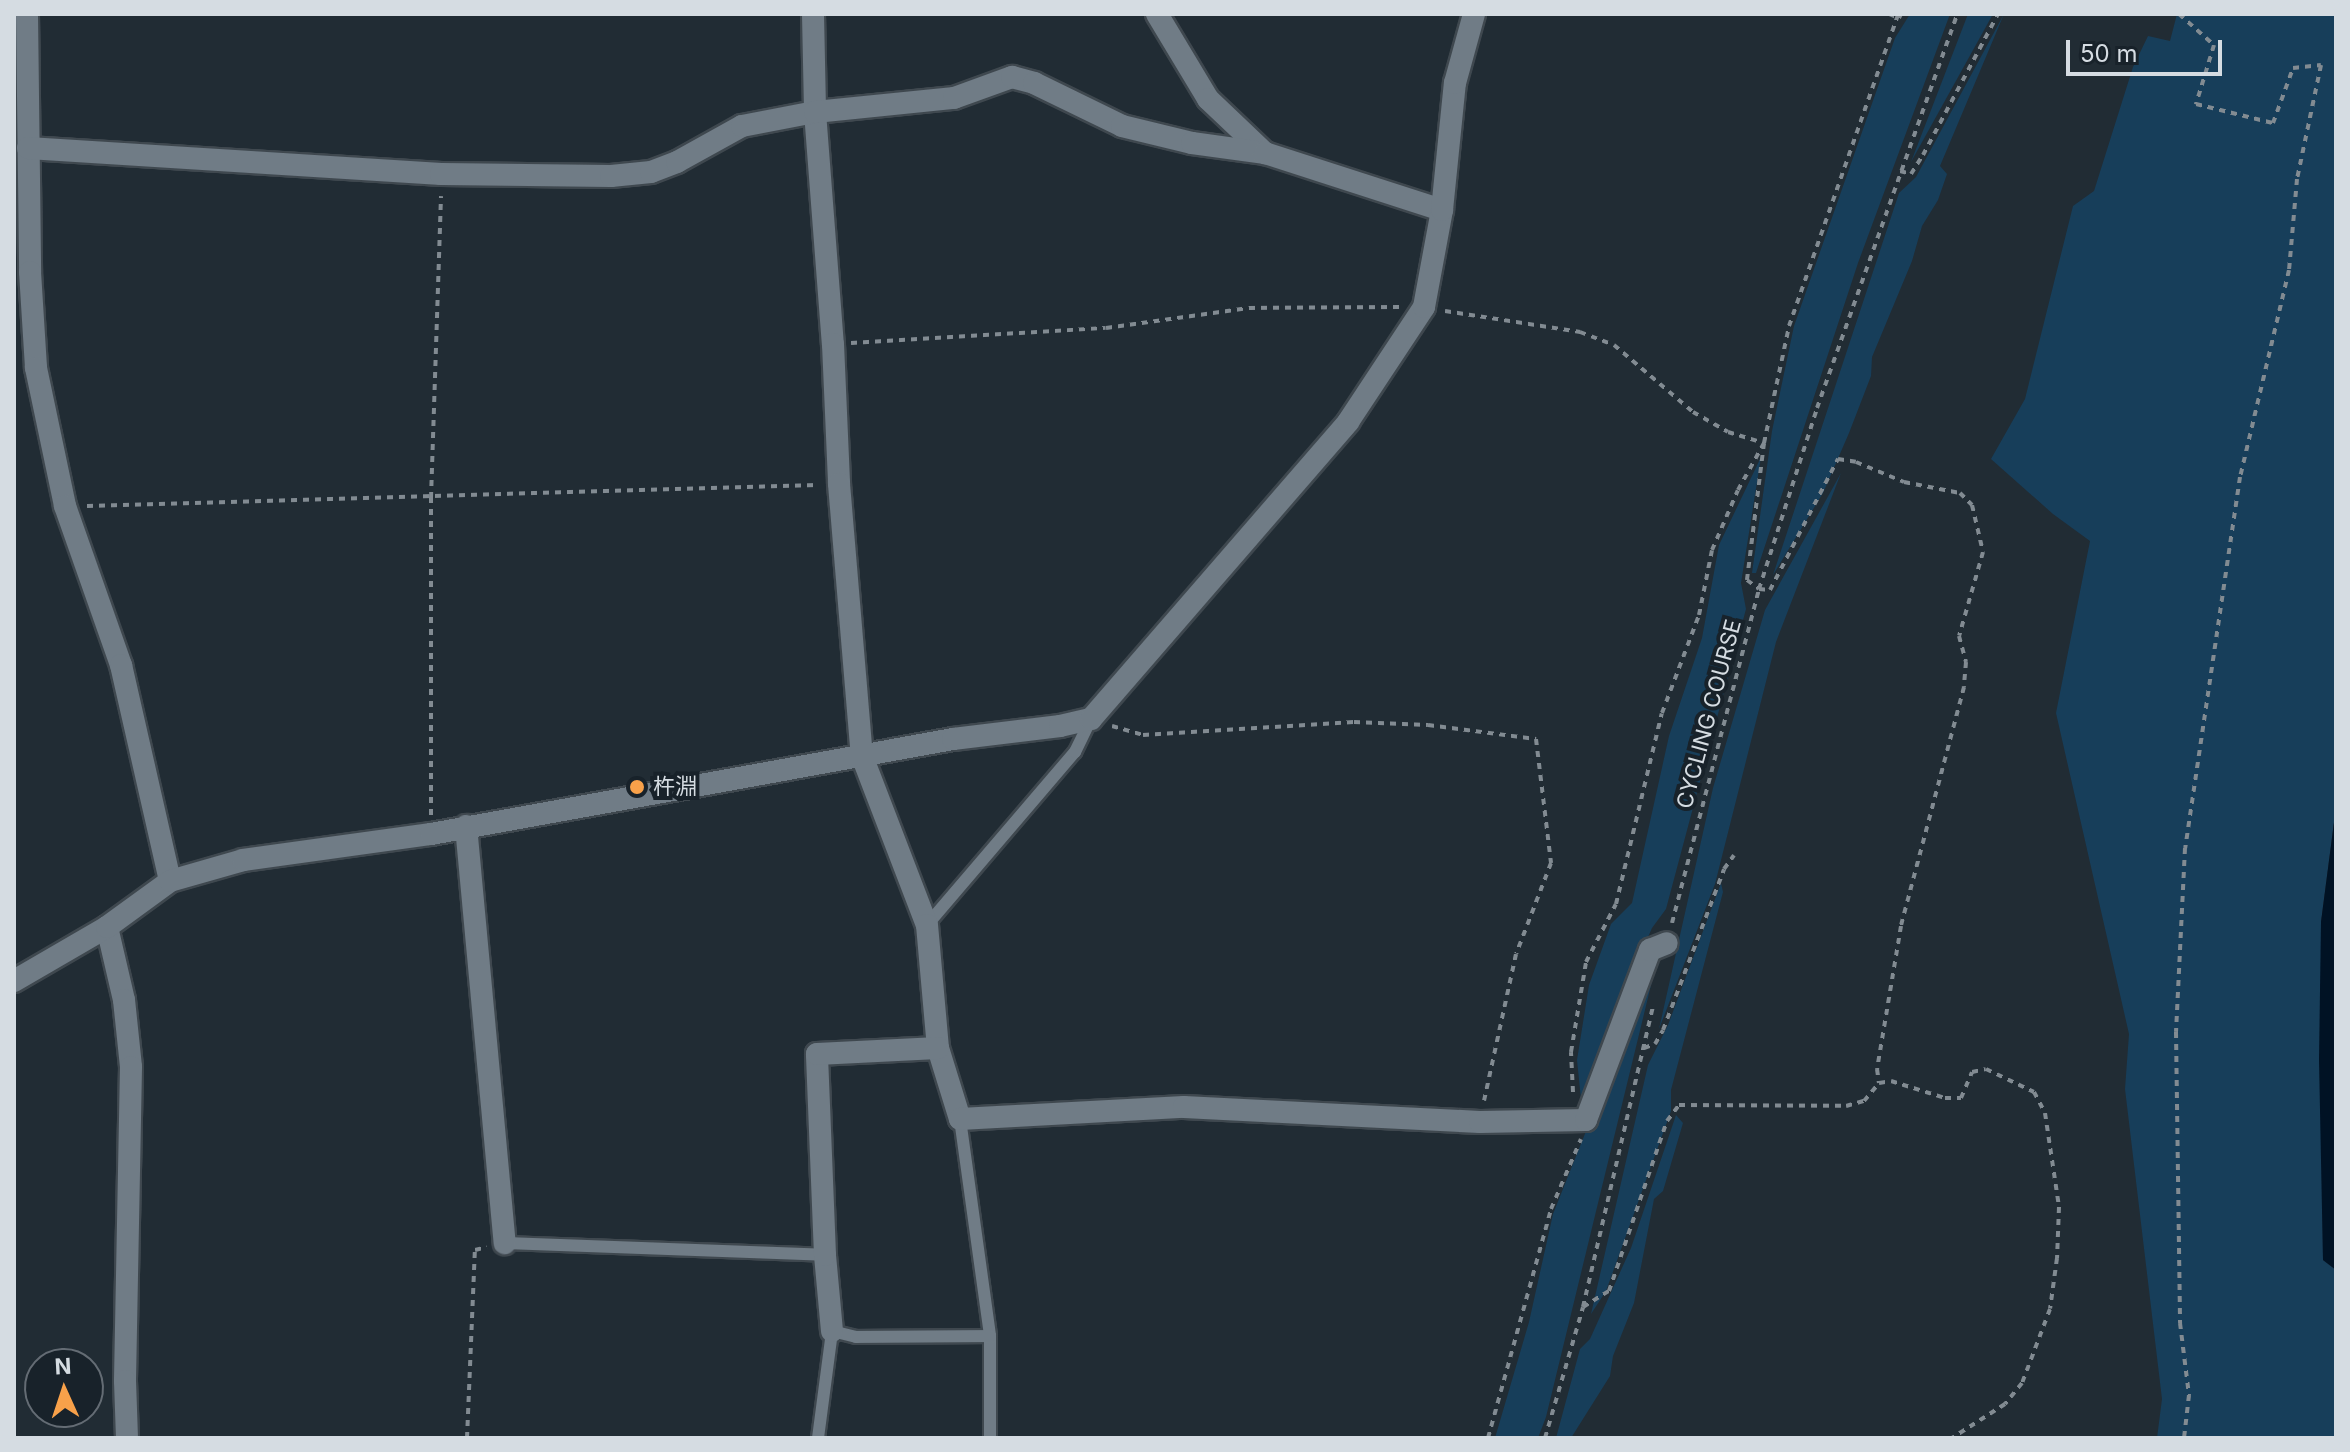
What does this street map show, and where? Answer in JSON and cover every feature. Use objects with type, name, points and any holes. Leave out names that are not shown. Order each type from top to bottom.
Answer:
[{"type":"street","points":[[27,14],[20,57],[28,148],[22,267],[36,368],[65,506],[121,665],[170,881]]},
{"type":"street","points":[[813,14],[815,112],[833,344],[839,484],[862,756],[927,925],[938,1048],[960,1119],[1184,1107],[1480,1122],[1586,1120],[1650,950],[1667,943]]},
{"type":"street","points":[[1157,14],[1208,99],[1265,153]]},
{"type":"street","points":[[14,981],[107,927],[170,881],[243,860],[431,834],[862,756],[1091,719],[1348,422],[1424,307],[1442,210],[1455,83],[1474,14]]},
{"type":"street","points":[[28,148],[441,174],[540,177],[651,172],[677,162],[742,126],[815,112],[954,98],[1012,77],[1034,83],[1122,126],[1192,143],[1265,153],[1442,210]]},
{"type":"street","points":[[466,826],[505,1243]]},
{"type":"street","points":[[107,927],[124,1000],[131,1067],[127,1438]]},
{"type":"street","points":[[832,1331],[825,1255],[817,1054],[938,1048]]},
{"type":"lane","points":[[927,925],[1075,752],[1091,719]]},
{"type":"lane","points":[[960,1119],[990,1336],[990,1438]]},
{"type":"lane","points":[[505,1243],[825,1255]]},
{"type":"lane","points":[[818,1438],[832,1331],[856,1337],[990,1336]]},
{"type":"path","points":[[1879,1083],[1877,1069],[1901,926],[1964,687],[1966,662],[1959,636],[1983,552],[1972,505],[1960,493],[1904,482],[1856,462],[1838,459],[1770,590],[1759,589],[1747,580],[1764,443],[1789,326],[1899,15],[1889,14]]},
{"type":"path","name":"CYCLING COURSE","points":[[1667,943],[1759,589],[1900,171],[1957,14]]},
{"type":"path","points":[[1900,171],[1911,174],[1923,155],[1998,14]]},
{"type":"path","points":[[2179,14],[2214,45],[2196,104],[2273,123],[2293,68],[2321,65],[2297,179],[2289,270],[2240,477],[2185,848],[2176,1032],[2180,1323],[2189,1395],[2184,1438]]},
{"type":"path","points":[[431,834],[431,498],[441,174]]},
{"type":"path","points":[[833,344],[1106,328],[1249,308],[1424,307],[1580,332],[1614,345],[1693,412],[1728,432],[1764,443]]},
{"type":"path","points":[[1488,1438],[1551,1209],[1582,1137],[1575,1122],[1571,1052],[1586,962],[1616,904],[1662,713],[1699,615],[1712,550],[1738,490],[1764,443]]},
{"type":"path","points":[[65,506],[431,498],[839,484]]},
{"type":"path","points":[[1091,719],[1143,735],[1354,722],[1428,725],[1536,739],[1551,863],[1516,954],[1480,1122]]},
{"type":"path","points":[[1644,1048],[1655,1044],[1663,1030],[1724,869],[1734,855]]},
{"type":"path","points":[[1545,1438],[1583,1307],[1656,995]]},
{"type":"path","points":[[1583,1307],[1609,1291],[1667,1121],[1679,1105],[1846,1106],[1864,1101],[1879,1083],[1891,1081],[1945,1098],[1961,1098],[1972,1072],[1986,1069],[2034,1092],[2045,1113],[2059,1207],[2050,1309],[2022,1383],[2005,1404],[1952,1438]]},
{"type":"path","points":[[467,1438],[475,1250],[505,1243]]},
{"type":"shaded area","points":[[1910,14],[1950,14],[1858,263],[1756,573],[1752,573],[1772,431],[1794,326],[1895,38]]},
{"type":"shaded area","points":[[1968,14],[1993,14],[1911,162]]},
{"type":"shaded area","points":[[2004,14],[1940,166],[1947,174],[1938,200],[1922,226],[1912,261],[1872,357],[1871,376],[1849,433],[1823,493],[1773,575],[1899,193],[1916,177]]},
{"type":"shaded area","points":[[2177,14],[2336,14],[2336,807],[2321,922],[2323,1260],[2336,1270],[2336,1438],[2157,1438],[2162,1399],[2125,1089],[2129,1034],[2056,713],[2090,541],[2053,514],[1991,459],[2025,399],[2073,206],[2094,191],[2133,67],[2148,36],[2170,41]]},
{"type":"shaded area","points":[[1761,457],[1741,583],[1746,609],[1666,909],[1652,928],[1615,1013],[1582,1109],[1577,1060],[1589,985],[1611,924],[1632,903],[1669,736],[1702,638],[1719,545]]},
{"type":"shaded area","points":[[1841,473],[1776,642],[1715,884],[1659,1029],[1713,788],[1765,610]]},
{"type":"shaded area","points":[[2336,807],[2336,1270],[2323,1260],[2319,1060],[2321,922]]},
{"type":"shaded area","points":[[1721,883],[1723,892],[1671,1090],[1671,1111],[1606,1291],[1591,1314],[1648,1065],[1668,1025]]},
{"type":"shaded area","points":[[1649,973],[1653,977],[1546,1417],[1538,1438],[1495,1438],[1529,1322],[1553,1214]]},
{"type":"shaded area","points":[[1676,1115],[1683,1123],[1663,1191],[1654,1199],[1634,1303],[1613,1356],[1610,1376],[1571,1438],[1556,1438],[1580,1349],[1590,1339],[1631,1248]]},
{"type":"place","name":"杵淵","points":[[637,787]]}]
